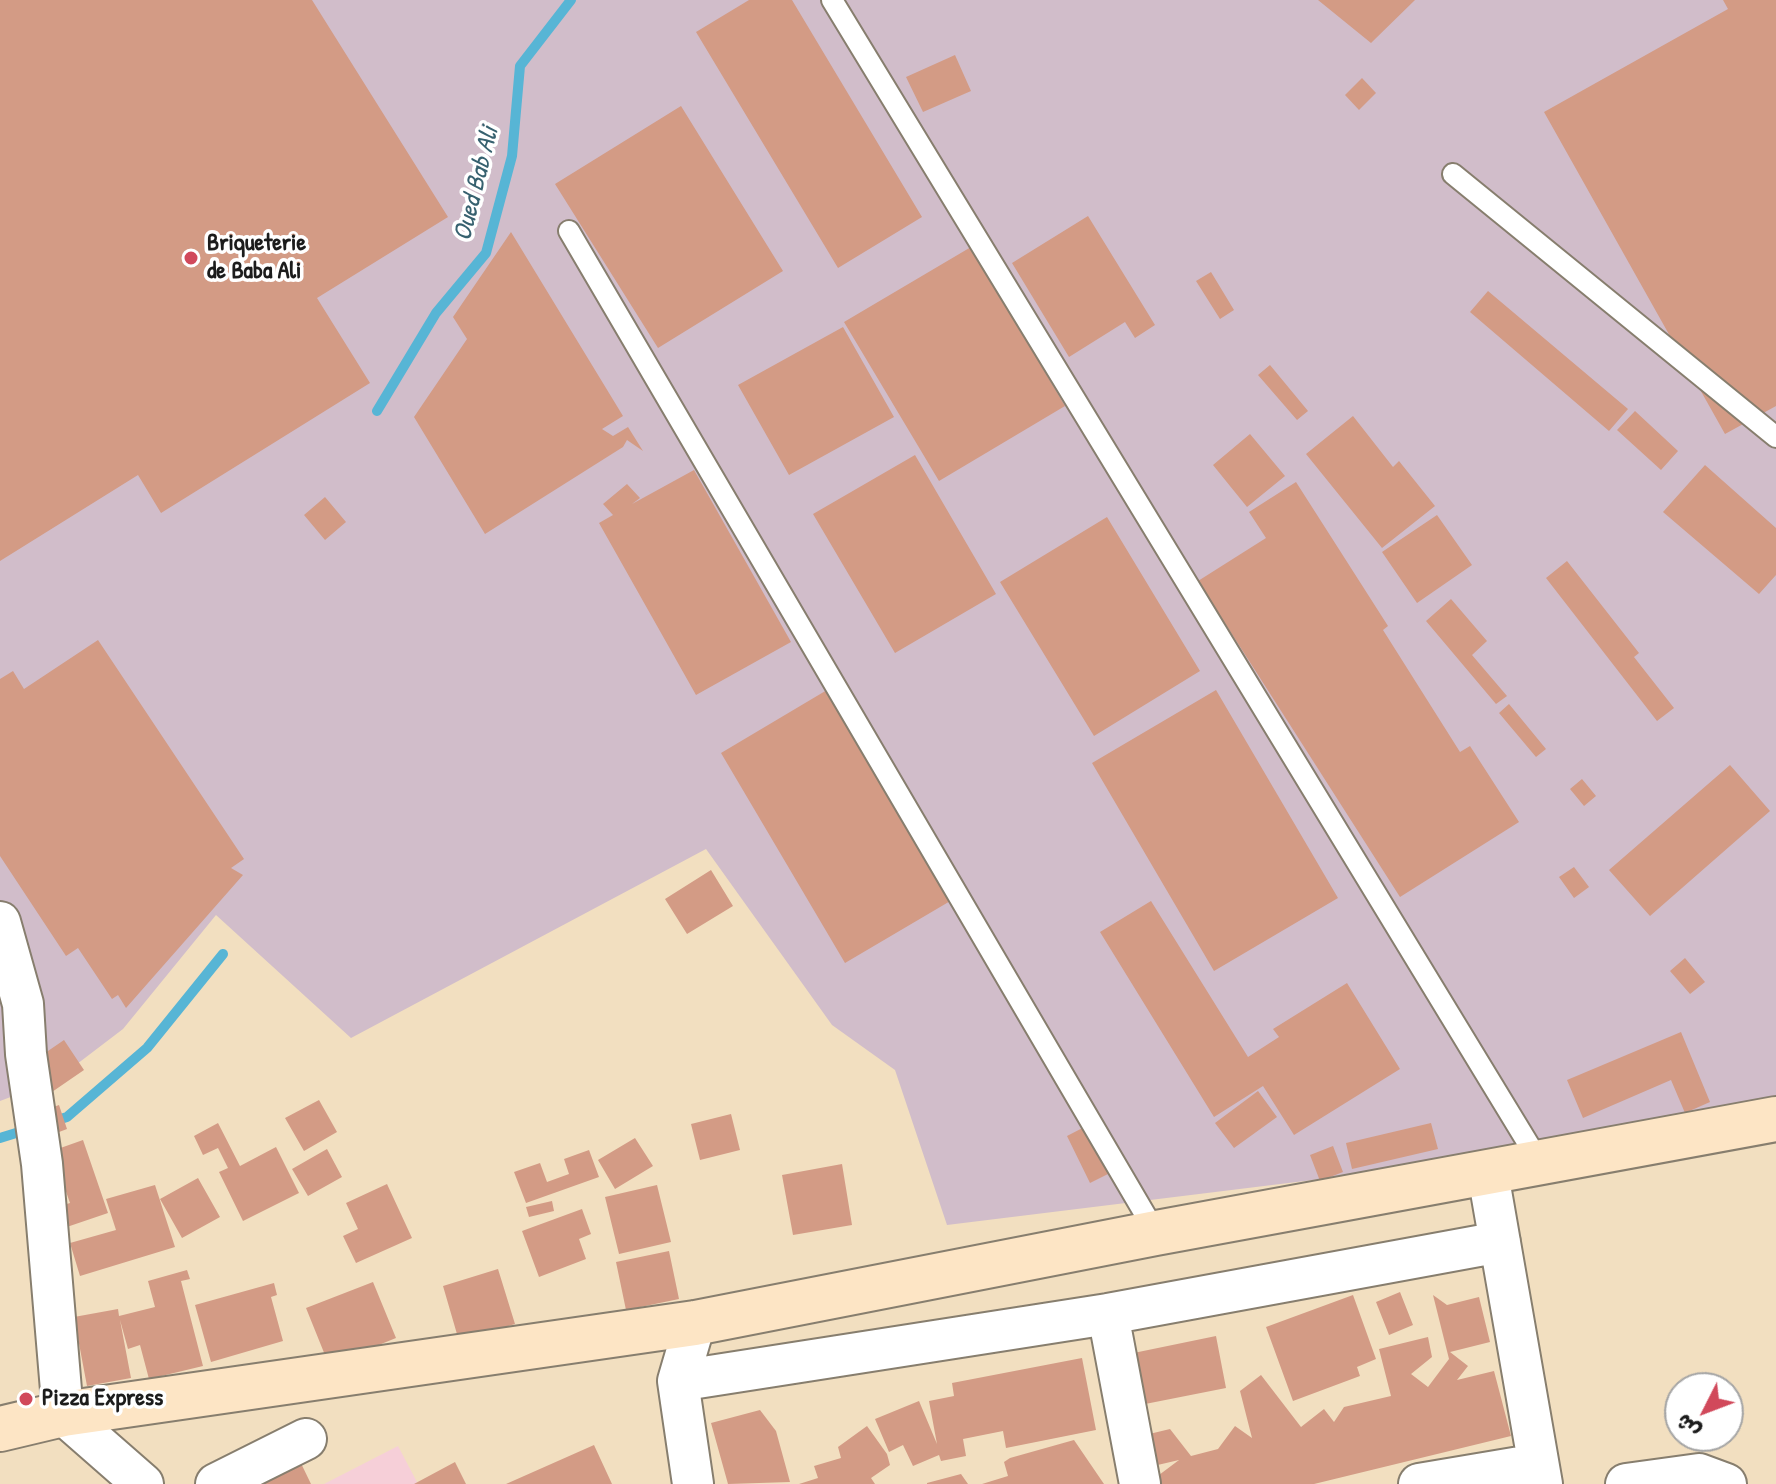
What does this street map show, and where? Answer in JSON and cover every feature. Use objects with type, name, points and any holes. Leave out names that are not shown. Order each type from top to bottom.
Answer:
[{"type":"main road","points":[[0,1429],[63,1414],[695,1323],[1156,1233],[1776,1119]]},
{"type":"street","points":[[0,922],[23,1004],[26,1054],[42,1164],[63,1414],[143,1484]]},
{"type":"street","points":[[1419,1484],[1540,1474],[1488,1174]]},
{"type":"street","points":[[678,1381],[1108,1314],[1500,1242]]},
{"type":"street","points":[[1108,1314],[1140,1484]]},
{"type":"street","points":[[693,1484],[678,1381],[695,1323]]},
{"type":"street","points":[[216,1484],[306,1439]]},
{"type":"street","points":[[1626,1484],[1699,1474],[1726,1484]]},
{"type":"lane","points":[[832,0],[1540,1163]]},
{"type":"lane","points":[[1453,174],[1776,437]]},
{"type":"lane","points":[[569,231],[1156,1233]]},
{"type":"shaded area","points":[[0,0],[1776,0],[1776,1123],[947,1225],[895,1070],[832,1025],[706,849],[351,1038],[216,915],[123,1029],[56,1080],[0,1101]]},
{"type":"shaded area","points":[[398,1446],[418,1484],[324,1484]]},
{"type":"building","name":"Briqueterie de Baba Ali","points":[[0,0],[312,0],[448,217],[317,298],[370,383],[161,513],[138,475],[0,561]]},
{"type":"building","points":[[749,0],[792,0],[922,217],[838,268],[696,32]]},
{"type":"building","points":[[1318,0],[1415,0],[1371,43]]},
{"type":"building","points":[[1723,0],[1776,0],[1776,406],[1725,434],[1544,112],[1728,9]]},
{"type":"building","points":[[955,55],[971,91],[923,112],[906,77]]},
{"type":"building","points":[[1362,78],[1376,93],[1359,110],[1345,95]]},
{"type":"building","points":[[681,106],[783,271],[658,348],[555,184]]},
{"type":"building","points":[[1088,216],[1155,325],[1135,338],[1125,322],[1069,357],[1012,263]]},
{"type":"building","points":[[511,232],[623,416],[602,429],[613,436],[628,427],[643,451],[627,440],[623,447],[485,534],[414,417],[467,339],[453,317]]},
{"type":"building","points":[[971,247],[1065,406],[939,481],[844,322]]},
{"type":"building","points":[[1211,272],[1234,310],[1220,319],[1196,281]]},
{"type":"building","points":[[1488,291],[1628,409],[1609,431],[1470,312]]},
{"type":"building","points":[[843,327],[894,417],[789,475],[738,385]]},
{"type":"building","points":[[1270,365],[1308,411],[1297,420],[1258,375]]},
{"type":"building","points":[[1635,411],[1678,451],[1661,470],[1617,430]]},
{"type":"building","points":[[1353,416],[1393,467],[1399,461],[1435,506],[1382,548],[1306,454]]},
{"type":"building","points":[[1250,434],[1285,476],[1247,507],[1213,465]]},
{"type":"building","points":[[915,455],[996,594],[895,653],[813,514]]},
{"type":"building","points":[[1705,465],[1776,528],[1776,575],[1759,594],[1663,512]]},
{"type":"building","points":[[694,470],[791,642],[696,695],[599,523],[613,515],[603,504],[627,484],[640,498],[632,504]]},
{"type":"building","points":[[1296,482],[1388,626],[1383,630],[1460,752],[1470,746],[1519,822],[1400,897],[1198,581],[1266,538],[1249,512]]},
{"type":"building","points":[[325,497],[346,522],[325,540],[304,515]]},
{"type":"building","points":[[1437,515],[1472,565],[1417,603],[1382,552]]},
{"type":"building","points":[[1107,517],[1200,671],[1094,736],[1000,582]]},
{"type":"building","points":[[1567,561],[1639,653],[1634,657],[1674,708],[1657,721],[1546,578]]},
{"type":"building","points":[[1451,599],[1487,641],[1472,655],[1507,696],[1496,704],[1426,621]]},
{"type":"building","points":[[98,640],[244,859],[231,868],[243,875],[126,1008],[118,995],[112,999],[78,948],[66,956],[0,856],[0,679],[13,671],[24,689]]},
{"type":"building","points":[[827,690],[952,900],[845,963],[721,753]]},
{"type":"building","points":[[1216,690],[1338,898],[1214,971],[1092,763]]},
{"type":"building","points":[[1509,704],[1546,749],[1536,757],[1499,713]]},
{"type":"building","points":[[1730,765],[1770,811],[1650,916],[1609,870]]},
{"type":"building","points":[[1582,779],[1596,796],[1584,806],[1570,789]]},
{"type":"building","points":[[1574,867],[1589,887],[1574,898],[1559,877]]},
{"type":"building","points":[[711,870],[733,906],[687,934],[665,899]]},
{"type":"building","points":[[1151,901],[1248,1057],[1279,1037],[1273,1029],[1347,983],[1400,1069],[1294,1135],[1263,1086],[1214,1117],[1100,932]]},
{"type":"building","points":[[1685,958],[1705,982],[1690,994],[1670,971]]},
{"type":"building","points":[[1681,1032],[1710,1102],[1685,1113],[1671,1080],[1583,1118],[1567,1080]]},
{"type":"building","points":[[64,1040],[84,1070],[33,1105],[13,1075]]},
{"type":"building","points":[[1258,1091],[1277,1117],[1234,1148],[1215,1123]]},
{"type":"building","points":[[319,1100],[337,1132],[304,1151],[285,1118]]},
{"type":"building","points":[[59,1105],[67,1129],[38,1140],[29,1116]]},
{"type":"building","points":[[731,1114],[740,1150],[700,1160],[691,1124]]},
{"type":"building","points":[[1096,1121],[1120,1168],[1090,1183],[1067,1136]]},
{"type":"building","points":[[218,1123],[240,1166],[276,1147],[299,1193],[243,1221],[219,1172],[228,1168],[218,1148],[203,1155],[194,1136]]},
{"type":"building","points":[[1431,1123],[1438,1149],[1352,1169],[1346,1143]]},
{"type":"building","points":[[635,1138],[653,1166],[615,1189],[598,1160]]},
{"type":"building","points":[[83,1140],[108,1213],[58,1230],[51,1209],[70,1203],[52,1151]]},
{"type":"building","points":[[1333,1146],[1343,1172],[1320,1181],[1310,1155]]},
{"type":"building","points":[[327,1149],[342,1177],[308,1196],[292,1169]]},
{"type":"building","points":[[589,1150],[599,1177],[526,1203],[514,1172],[540,1163],[547,1182],[569,1174],[564,1159]]},
{"type":"building","points":[[842,1164],[852,1225],[793,1235],[782,1175]]},
{"type":"building","points":[[198,1178],[220,1217],[182,1238],[160,1199]]},
{"type":"building","points":[[387,1184],[412,1238],[356,1263],[343,1236],[358,1229],[346,1203]]},
{"type":"building","points":[[155,1185],[175,1247],[80,1276],[70,1243],[116,1230],[106,1199]]},
{"type":"building","points":[[657,1185],[671,1242],[619,1254],[605,1197]]},
{"type":"building","points":[[552,1201],[554,1211],[529,1217],[526,1207]]},
{"type":"building","points":[[582,1209],[591,1234],[579,1239],[586,1259],[539,1277],[522,1231]]},
{"type":"building","points":[[669,1251],[679,1299],[626,1310],[616,1262]]},
{"type":"building","points":[[498,1269],[515,1324],[459,1341],[443,1286]]},
{"type":"building","points":[[187,1270],[190,1279],[181,1281],[203,1366],[149,1379],[140,1345],[128,1349],[120,1320],[131,1378],[87,1386],[74,1317],[118,1309],[119,1316],[155,1307],[148,1281]]},
{"type":"building","points":[[373,1282],[396,1338],[329,1365],[306,1308]]},
{"type":"building","points":[[274,1283],[277,1295],[271,1297],[283,1341],[211,1362],[195,1305]]},
{"type":"building","points":[[1400,1292],[1413,1325],[1389,1335],[1376,1302]]},
{"type":"building","points":[[1353,1295],[1376,1359],[1357,1367],[1360,1376],[1293,1401],[1266,1327]]},
{"type":"building","points":[[1433,1295],[1447,1305],[1479,1297],[1490,1342],[1450,1352],[1468,1366],[1457,1380],[1494,1371],[1511,1436],[1314,1484],[1152,1484],[1151,1481],[1179,1460],[1149,1467],[1141,1436],[1170,1429],[1191,1456],[1218,1449],[1235,1426],[1252,1438],[1240,1391],[1261,1375],[1301,1427],[1324,1409],[1334,1422],[1344,1407],[1391,1396],[1379,1349],[1428,1337],[1432,1357],[1411,1374],[1428,1387],[1449,1359]]},
{"type":"building","points":[[1216,1336],[1226,1388],[1130,1407],[1119,1356]]},
{"type":"building","points":[[1082,1358],[1096,1430],[1006,1448],[1003,1431],[963,1439],[966,1456],[941,1461],[939,1455],[913,1466],[903,1445],[889,1452],[875,1419],[919,1401],[937,1444],[929,1401],[954,1396],[952,1383]]},
{"type":"building","points":[[760,1410],[776,1431],[790,1482],[728,1484],[711,1423]]},
{"type":"building","points":[[867,1426],[887,1454],[890,1465],[871,1478],[875,1484],[799,1484],[818,1478],[814,1466],[841,1458],[838,1447]]},
{"type":"building","points":[[1074,1440],[1104,1484],[982,1484],[1008,1476],[1004,1462],[1010,1458]]},
{"type":"building","points":[[594,1445],[612,1484],[506,1484]]},
{"type":"building","points":[[296,1453],[311,1484],[228,1484]]},
{"type":"building","points":[[455,1462],[466,1484],[414,1484]]},
{"type":"building","points":[[961,1474],[968,1484],[927,1484],[927,1483]]},
{"type":"waterway","name":"Oued Bab Ali","points":[[377,411],[436,313],[486,253],[512,156],[520,66],[571,0]]},
{"type":"waterway","points":[[51,1122],[67,1117],[147,1048],[223,954]]},
{"type":"waterway","points":[[0,1138],[29,1129]]},
{"type":"place","name":"Briqueterie de Baba Ali","points":[[191,258]]},
{"type":"place","name":"Pizza Express","points":[[26,1399]]}]
